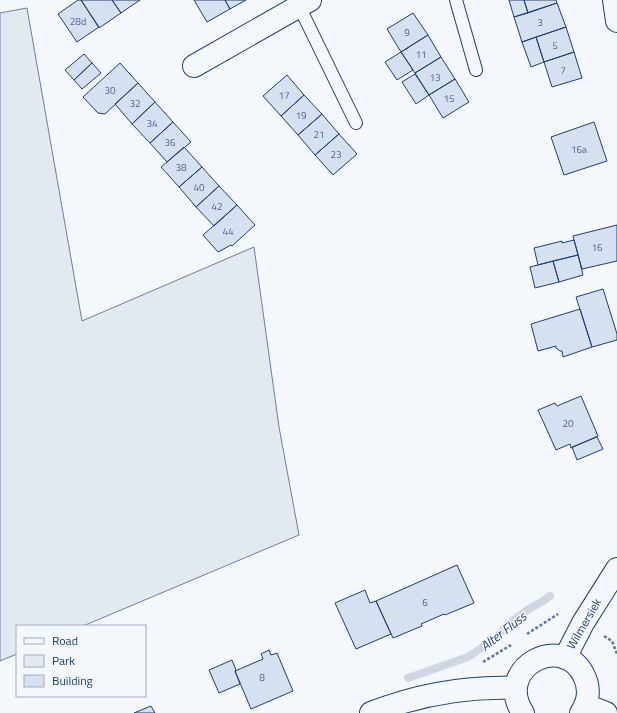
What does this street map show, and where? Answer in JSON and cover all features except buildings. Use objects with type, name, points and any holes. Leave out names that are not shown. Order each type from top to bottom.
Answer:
[{"type":"street","points":[[614,0],[617,21]]},
{"type":"street","points":[[194,66],[304,3]]},
{"type":"street","name":"Wilmersiek","points":[[565,658],[583,623],[617,569]]},
{"type":"street","points":[[522,713],[515,692],[517,682],[526,666],[536,659],[547,656],[559,656],[575,664],[582,672],[588,688],[588,694],[583,709],[606,713]]},
{"type":"street","points":[[371,713],[386,707],[429,695],[485,688],[516,688]]},
{"type":"lane","points":[[456,0],[476,70]]},
{"type":"lane","points":[[304,3],[356,122]]},
{"type":"green space","points":[[27,8],[82,321],[254,247],[279,427],[299,535],[85,625],[16,625],[16,654],[0,661],[0,13]]},
{"type":"waterway","name":"Alter Fluss","points":[[408,678],[468,657],[495,639],[508,624],[550,596]]}]
